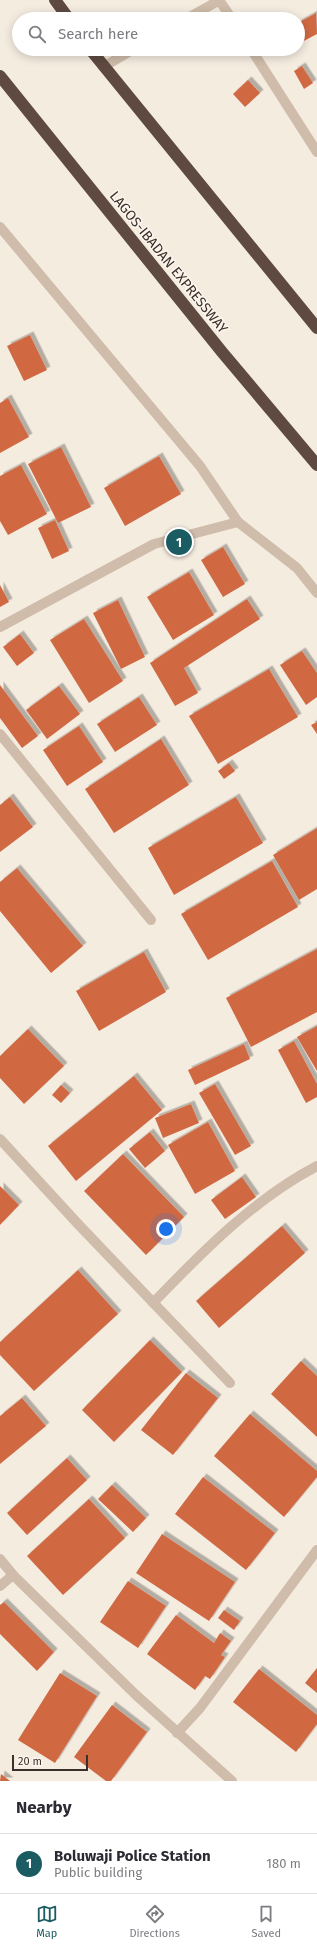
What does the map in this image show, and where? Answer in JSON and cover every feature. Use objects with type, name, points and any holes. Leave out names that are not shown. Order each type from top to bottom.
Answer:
[{"type":"highway","points":[[55,0],[64,12]]},
{"type":"highway","points":[[95,56],[317,328]]},
{"type":"highway","name":"LAGOS-IBADAN EXPRESSWAY","points":[[0,76],[222,352],[317,465]]},
{"type":"street","points":[[198,12],[219,0],[227,12]]},
{"type":"street","points":[[103,67],[122,56]]},
{"type":"street","points":[[255,56],[317,152]]},
{"type":"street","points":[[0,226],[200,466],[238,522],[297,568],[317,593]]},
{"type":"street","points":[[0,627],[154,544],[238,522]]},
{"type":"street","points":[[0,734],[151,920]]},
{"type":"street","points":[[0,1139],[78,1224],[230,1383]]},
{"type":"street","points":[[153,1303],[207,1248],[296,1177],[317,1166]]},
{"type":"street","points":[[177,1733],[200,1708],[317,1550]]},
{"type":"street","points":[[0,1559],[12,1575],[177,1733],[232,1781]]},
{"type":"street","points":[[0,1586],[12,1575]]},
{"type":"building","points":[[316,13],[317,34],[305,40],[305,19]]},
{"type":"building","points":[[302,66],[313,83],[304,89],[294,71]]},
{"type":"building","points":[[248,80],[260,93],[245,107],[233,94]]},
{"type":"building","points":[[30,335],[47,370],[24,381],[7,346]]},
{"type":"building","points":[[8,398],[29,437],[0,453],[0,403]]},
{"type":"building","points":[[61,447],[91,507],[58,523],[28,464]]},
{"type":"building","points":[[159,456],[181,494],[125,526],[104,488]]},
{"type":"building","points":[[21,465],[47,514],[8,535],[0,521],[0,476]]},
{"type":"building","points":[[55,520],[69,551],[52,559],[38,528]]},
{"type":"building","points":[[223,547],[245,584],[223,597],[201,560]]},
{"type":"building","points":[[189,572],[214,615],[173,640],[147,597]]},
{"type":"building","points":[[0,585],[9,602],[0,607]]},
{"type":"building","points":[[247,599],[260,619],[184,668],[198,693],[175,706],[150,663]]},
{"type":"building","points":[[118,600],[145,657],[121,669],[93,613]]},
{"type":"building","points":[[84,619],[123,681],[89,703],[50,640]]},
{"type":"building","points":[[20,634],[34,653],[17,666],[3,647]]},
{"type":"building","points":[[302,651],[317,673],[317,697],[306,705],[280,665]]},
{"type":"building","points":[[269,669],[298,717],[218,764],[189,716]]},
{"type":"building","points":[[0,685],[38,736],[22,748],[0,718]]},
{"type":"building","points":[[59,686],[80,714],[47,739],[26,710]]},
{"type":"building","points":[[139,697],[157,725],[115,752],[97,724]]},
{"type":"building","points":[[317,722],[317,734],[311,725]]},
{"type":"building","points":[[79,726],[103,762],[67,786],[43,750]]},
{"type":"building","points":[[161,739],[189,785],[114,833],[85,789]]},
{"type":"building","points":[[229,763],[235,771],[224,779],[218,771]]},
{"type":"building","points":[[10,797],[33,827],[0,852],[0,805]]},
{"type":"building","points":[[236,797],[263,843],[174,895],[148,848]]},
{"type":"building","points":[[317,828],[317,889],[299,900],[273,855]]},
{"type":"building","points":[[272,861],[298,907],[208,960],[181,914]]},
{"type":"building","points":[[17,868],[83,946],[51,973],[0,911],[0,882]]},
{"type":"building","points":[[317,949],[317,1012],[251,1047],[226,998]]},
{"type":"building","points":[[144,952],[166,992],[99,1031],[76,991]]},
{"type":"building","points":[[317,1026],[317,1071],[297,1037]]},
{"type":"building","points":[[28,1029],[64,1066],[24,1104],[0,1078],[0,1056]]},
{"type":"building","points":[[294,1041],[317,1084],[317,1097],[306,1103],[278,1050]]},
{"type":"building","points":[[244,1044],[250,1059],[195,1085],[188,1070]]},
{"type":"building","points":[[134,1076],[162,1110],[76,1181],[48,1146]]},
{"type":"building","points":[[215,1084],[251,1146],[235,1155],[199,1093]]},
{"type":"building","points":[[61,1085],[70,1093],[61,1103],[52,1095]]},
{"type":"building","points":[[191,1104],[199,1123],[163,1138],[155,1118]]},
{"type":"building","points":[[208,1122],[235,1171],[195,1194],[168,1145]]},
{"type":"building","points":[[150,1132],[165,1151],[145,1168],[129,1149]]},
{"type":"building","points":[[123,1154],[184,1217],[146,1255],[84,1191]]},
{"type":"building","points":[[242,1177],[256,1197],[225,1219],[211,1200]]},
{"type":"building","points":[[0,1186],[19,1205],[0,1225]]},
{"type":"building","points":[[282,1226],[305,1253],[219,1328],[196,1301]]},
{"type":"building","points":[[78,1270],[118,1314],[34,1391],[0,1355],[0,1342]]},
{"type":"building","points":[[150,1340],[182,1372],[114,1442],[82,1410]]},
{"type":"building","points":[[301,1361],[317,1376],[317,1437],[271,1394]]},
{"type":"building","points":[[186,1373],[218,1398],[173,1455],[141,1430]]},
{"type":"building","points":[[22,1398],[46,1426],[0,1464],[0,1416]]},
{"type":"building","points":[[250,1414],[317,1471],[317,1477],[284,1517],[214,1456]]},
{"type":"building","points":[[67,1458],[87,1480],[27,1535],[7,1513]]},
{"type":"building","points":[[203,1477],[275,1533],[246,1570],[175,1514]]},
{"type":"building","points":[[112,1485],[146,1518],[133,1532],[98,1499]]},
{"type":"building","points":[[89,1499],[125,1538],[63,1595],[27,1556]]},
{"type":"building","points":[[162,1534],[235,1582],[209,1621],[136,1573]]},
{"type":"building","points":[[128,1581],[166,1606],[138,1648],[100,1622]]},
{"type":"building","points":[[4,1602],[54,1652],[37,1671],[0,1634],[0,1605]]},
{"type":"building","points":[[224,1610],[240,1621],[234,1630],[218,1618]]},
{"type":"building","points":[[176,1615],[214,1643],[220,1633],[231,1641],[221,1655],[225,1657],[210,1679],[205,1676],[195,1690],[147,1654]]},
{"type":"building","points":[[317,1668],[317,1693],[305,1683]]},
{"type":"building","points":[[259,1669],[317,1715],[317,1724],[296,1752],[233,1702]]},
{"type":"building","points":[[60,1673],[97,1696],[55,1763],[18,1740]]},
{"type":"building","points":[[112,1705],[147,1732],[111,1781],[106,1781],[74,1757]]},
{"type":"building","points":[[1,1774],[10,1781],[0,1781]]},
{"type":"place","name":"Boluwaji Police Station","points":[[179,542]]}]
